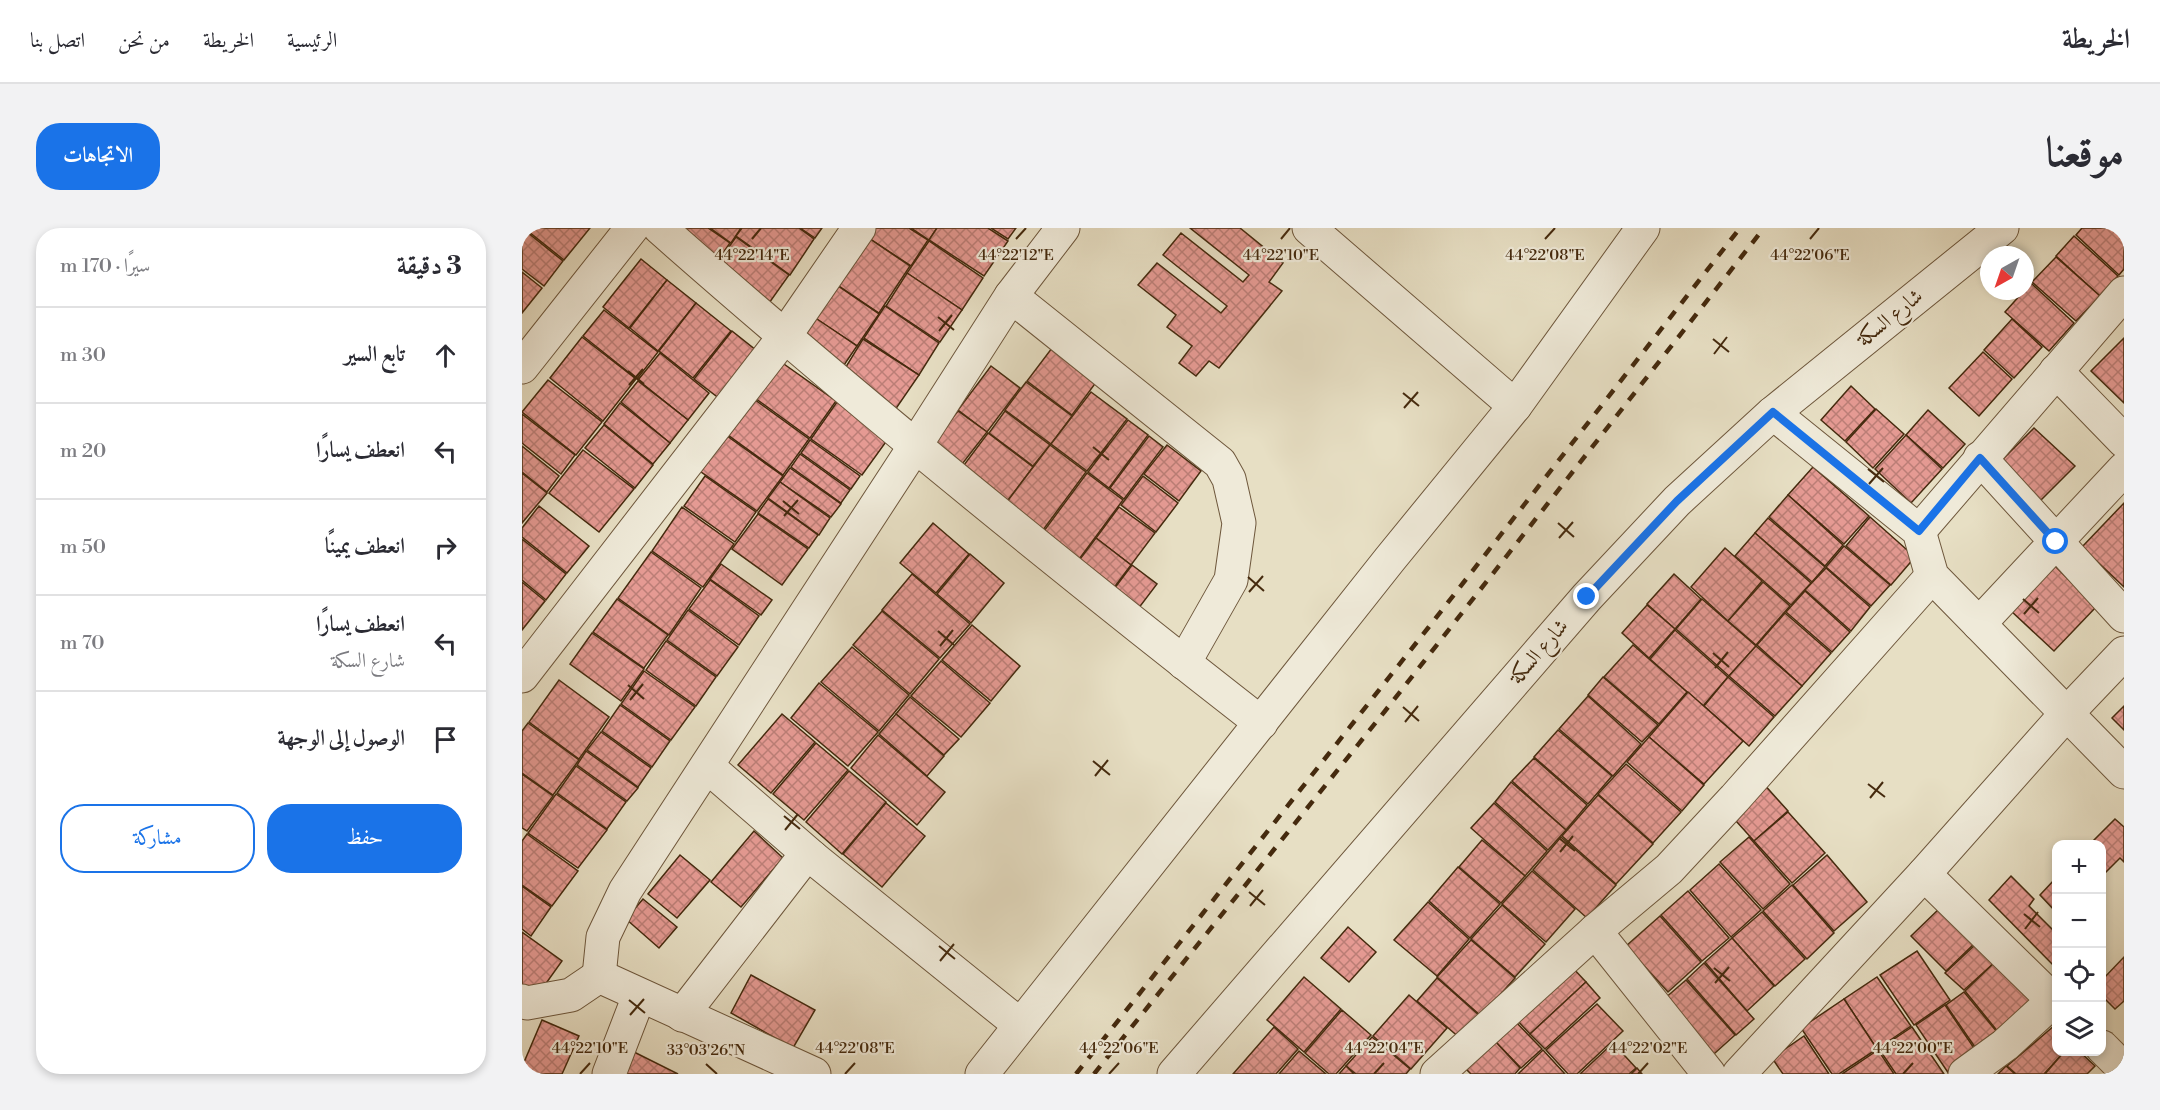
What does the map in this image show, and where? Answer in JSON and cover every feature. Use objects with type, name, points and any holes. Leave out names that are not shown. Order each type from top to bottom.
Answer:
[{"type":"street","points":[[522,367],[632,228]]},
{"type":"street","points":[[660,228],[784,337],[915,446],[1261,723]]},
{"type":"street","points":[[522,676],[784,337],[859,228]]},
{"type":"street","points":[[524,1006],[571,995],[599,976],[603,937],[626,891],[1011,296],[1063,228]]},
{"type":"street","points":[[1309,228],[1515,406]]},
{"type":"street","points":[[982,1074],[1515,406],[1643,228]]},
{"type":"street","name":"شارع السكة","points":[[1174,1074],[1587,597],[1677,501],[1773,412],[2002,228]]},
{"type":"street","points":[[1919,531],[2124,293]]},
{"type":"street","points":[[1011,296],[1220,463],[1229,479],[1239,523],[1231,580],[1184,663]]},
{"type":"street","points":[[2056,371],[2124,441]]},
{"type":"street","points":[[1773,412],[1919,531],[1932,576],[2124,772]]},
{"type":"street","points":[[1980,458],[2124,616]]},
{"type":"street","points":[[1979,624],[2124,469]]},
{"type":"street","points":[[1450,1070],[1595,932],[1669,869],[1932,576]]},
{"type":"street","points":[[1739,1074],[2124,653]]},
{"type":"street","points":[[707,766],[812,857],[1020,1025]]},
{"type":"street","points":[[682,1015],[798,865],[804,859],[812,857]]},
{"type":"street","points":[[1924,874],[2052,999]]},
{"type":"street","points":[[1595,932],[1709,1074]]},
{"type":"street","points":[[599,976],[814,1074]]},
{"type":"street","points":[[609,1074],[639,996]]},
{"type":"street","points":[[1965,1074],[2005,1045],[2052,1005]]},
{"type":"building","points":[[522,228],[563,261],[544,286],[522,269]]},
{"type":"building","points":[[524,228],[590,228],[564,260]]},
{"type":"building","points":[[672,228],[708,228],[730,243],[718,260]]},
{"type":"building","points":[[710,228],[741,228],[731,243]]},
{"type":"building","points":[[742,228],[799,228],[814,239],[790,275],[736,236]]},
{"type":"building","points":[[800,228],[822,228],[815,238]]},
{"type":"building","points":[[873,228],[909,228],[928,240],[911,266],[867,237]]},
{"type":"building","points":[[911,228],[937,228],[929,240]]},
{"type":"building","points":[[937,228],[988,228],[1008,241],[984,276],[929,240]]},
{"type":"building","points":[[991,228],[1016,228],[1008,239]]},
{"type":"building","points":[[1190,228],[1240,228],[1283,263],[1269,282],[1282,291],[1219,368],[1209,361],[1196,376],[1179,363],[1192,346],[1167,327],[1176,315],[1138,285],[1157,263],[1221,313],[1227,306],[1163,255],[1181,233],[1243,282],[1249,275]]},
{"type":"building","points":[[2082,228],[2124,228],[2124,269],[2119,275],[2076,235]]},
{"type":"building","points":[[2074,236],[2118,276],[2100,296],[2056,256]]},
{"type":"building","points":[[736,237],[789,275],[767,306],[714,268]]},
{"type":"building","points":[[867,237],[910,266],[879,313],[836,284]]},
{"type":"building","points":[[929,241],[983,278],[962,310],[907,273]]},
{"type":"building","points":[[2056,257],[2100,296],[2076,321],[2034,284],[2034,280]]},
{"type":"building","points":[[641,259],[667,280],[629,328],[603,307]]},
{"type":"building","points":[[522,272],[542,288],[522,313]]},
{"type":"building","points":[[907,273],[962,310],[940,342],[886,306]]},
{"type":"building","points":[[667,280],[696,303],[658,351],[630,328]]},
{"type":"building","points":[[835,284],[879,314],[857,346],[813,317]]},
{"type":"building","points":[[2034,286],[2074,323],[2049,351],[2005,312],[2016,300],[2034,300]]},
{"type":"building","points":[[696,303],[731,331],[693,378],[659,351]]},
{"type":"building","points":[[885,306],[939,343],[919,375],[864,338]]},
{"type":"building","points":[[604,310],[658,352],[637,379],[583,336]]},
{"type":"building","points":[[814,317],[857,346],[842,368],[798,339]]},
{"type":"building","points":[[2012,319],[2042,347],[2014,378],[1984,350]]},
{"type":"building","points":[[732,331],[757,351],[720,399],[694,379]]},
{"type":"building","points":[[582,337],[636,379],[603,421],[550,378]]},
{"type":"building","points":[[2124,338],[2124,403],[2091,371]]},
{"type":"building","points":[[863,339],[919,375],[895,410],[844,370]]},
{"type":"building","points":[[1052,348],[1097,381],[1072,415],[1027,381]]},
{"type":"building","points":[[1983,352],[2012,379],[1979,416],[1949,388]]},
{"type":"building","points":[[660,353],[709,393],[688,420],[638,380]]},
{"type":"building","points":[[774,357],[836,401],[810,438],[748,393]]},
{"type":"building","points":[[991,366],[1020,388],[987,432],[958,410]]},
{"type":"building","points":[[548,380],[602,422],[576,455],[522,412]]},
{"type":"building","points":[[638,381],[688,420],[670,443],[621,402]]},
{"type":"building","points":[[1026,382],[1072,416],[1051,444],[1005,410]]},
{"type":"building","points":[[1851,386],[1875,409],[1845,441],[1821,420]]},
{"type":"building","points":[[1091,392],[1127,419],[1087,471],[1051,444]]},
{"type":"building","points":[[747,394],[809,439],[783,475],[721,430]]},
{"type":"building","points":[[837,402],[888,439],[862,475],[811,439]]},
{"type":"building","points":[[620,403],[670,443],[653,464],[604,424]]},
{"type":"building","points":[[1876,409],[1904,434],[1873,468],[1846,442]]},
{"type":"building","points":[[1928,410],[1965,444],[1943,468],[1906,435]]},
{"type":"building","points":[[958,411],[987,432],[959,468],[930,446]]},
{"type":"building","points":[[1005,411],[1050,445],[1033,466],[989,433]]},
{"type":"building","points":[[522,414],[575,455],[561,474],[522,443]]},
{"type":"building","points":[[1128,420],[1148,435],[1109,488],[1088,472]]},
{"type":"building","points":[[604,425],[653,465],[635,488],[585,448]]},
{"type":"building","points":[[2034,428],[2075,466],[2037,504],[1997,465]]},
{"type":"building","points":[[720,431],[783,476],[757,511],[694,467]]},
{"type":"building","points":[[988,433],[1033,467],[1006,503],[961,469]]},
{"type":"building","points":[[1906,435],[1942,469],[1911,503],[1875,469]]},
{"type":"building","points":[[1149,436],[1163,447],[1124,499],[1110,488]]},
{"type":"building","points":[[810,440],[860,476],[851,489],[801,453]]},
{"type":"building","points":[[1050,445],[1086,472],[1043,530],[1006,503]]},
{"type":"building","points":[[1167,445],[1201,471],[1179,501],[1144,474]]},
{"type":"building","points":[[522,446],[559,476],[547,492],[522,472]]},
{"type":"building","points":[[583,450],[634,489],[599,532],[549,493]]},
{"type":"building","points":[[800,454],[850,490],[841,503],[791,467]]},
{"type":"building","points":[[1813,467],[1869,516],[1844,544],[1788,495]]},
{"type":"building","points":[[790,468],[841,504],[831,517],[780,482]]},
{"type":"building","points":[[522,473],[547,493],[522,523]]},
{"type":"building","points":[[1087,473],[1123,500],[1074,566],[1038,539]]},
{"type":"building","points":[[705,476],[756,512],[735,542],[684,506]]},
{"type":"building","points":[[1143,476],[1178,503],[1156,532],[1121,505]]},
{"type":"building","points":[[780,482],[830,518],[819,535],[768,498]]},
{"type":"building","points":[[1788,495],[1843,545],[1825,566],[1769,517]]},
{"type":"building","points":[[768,499],[818,535],[809,548],[758,513]]},
{"type":"building","points":[[2124,503],[2124,587],[2082,547]]},
{"type":"building","points":[[539,506],[589,546],[567,573],[522,537],[522,528]]},
{"type":"building","points":[[682,507],[734,544],[703,587],[652,551]]},
{"type":"building","points":[[1119,507],[1155,533],[1131,565],[1096,538]]},
{"type":"building","points":[[758,514],[808,549],[782,585],[732,549]]},
{"type":"building","points":[[1870,517],[1915,557],[1891,585],[1846,546]]},
{"type":"building","points":[[1768,518],[1825,567],[1812,582],[1755,533]]},
{"type":"building","points":[[933,523],[969,554],[936,593],[900,563]]},
{"type":"building","points":[[1755,533],[1811,583],[1791,605],[1735,556]]},
{"type":"building","points":[[1096,538],[1131,565],[1110,593],[1074,567]]},
{"type":"building","points":[[522,539],[566,574],[546,600],[522,580]]},
{"type":"building","points":[[1844,546],[1890,585],[1871,606],[1826,567]]},
{"type":"building","points":[[1725,548],[1762,581],[1728,621],[1691,587]]},
{"type":"building","points":[[651,552],[701,588],[669,635],[618,598]]},
{"type":"building","points":[[970,554],[1004,583],[971,623],[937,594]]},
{"type":"building","points":[[721,564],[772,600],[761,615],[710,579]]},
{"type":"building","points":[[2053,564],[2096,607],[2054,651],[2010,610]]},
{"type":"building","points":[[1132,565],[1157,584],[1135,613],[1111,593]]},
{"type":"building","points":[[1826,568],[1870,607],[1851,631],[1805,590]]},
{"type":"building","points":[[912,574],[970,624],[940,658],[882,610]]},
{"type":"building","points":[[1674,574],[1701,599],[1675,629],[1647,604]]},
{"type":"building","points":[[710,580],[759,616],[739,645],[689,609]]},
{"type":"building","points":[[522,582],[545,601],[522,630]]},
{"type":"building","points":[[1763,582],[1790,606],[1756,645],[1728,621]]},
{"type":"building","points":[[1805,591],[1850,632],[1832,652],[1786,612]]},
{"type":"building","points":[[617,599],[668,635],[644,668],[593,632]]},
{"type":"building","points":[[1702,599],[1756,646],[1729,676],[1676,629]]},
{"type":"building","points":[[1647,605],[1675,629],[1649,658],[1622,633]]},
{"type":"building","points":[[688,610],[738,647],[717,676],[667,640]]},
{"type":"building","points":[[882,611],[939,659],[910,694],[853,645]]},
{"type":"building","points":[[1785,613],[1831,653],[1802,686],[1757,645]]},
{"type":"building","points":[[972,625],[1020,666],[991,701],[942,660]]},
{"type":"building","points":[[1675,630],[1728,677],[1703,706],[1650,659]]},
{"type":"building","points":[[592,633],[644,669],[621,701],[570,664]]},
{"type":"building","points":[[666,641],[716,677],[696,706],[646,670]]},
{"type":"building","points":[[1633,645],[1687,692],[1659,724],[1604,677]]},
{"type":"building","points":[[1756,646],[1802,686],[1775,716],[1729,676]]},
{"type":"building","points":[[852,647],[909,695],[879,731],[821,682]]},
{"type":"building","points":[[941,661],[990,703],[961,737],[911,696]]},
{"type":"building","points":[[644,671],[695,707],[671,740],[621,704]]},
{"type":"building","points":[[1603,677],[1658,725],[1642,742],[1588,695]]},
{"type":"building","points":[[1728,677],[1774,717],[1749,746],[1704,706]]},
{"type":"building","points":[[559,680],[609,717],[579,759],[529,722]]},
{"type":"building","points":[[819,683],[878,732],[848,766],[791,718]]},
{"type":"building","points":[[1688,692],[1743,741],[1704,784],[1649,737]]},
{"type":"building","points":[[1588,696],[1641,744],[1613,776],[1559,729]]},
{"type":"building","points":[[910,697],[959,739],[944,755],[896,714]]},
{"type":"building","points":[[620,705],[670,741],[652,767],[602,731]]},
{"type":"building","points":[[2124,706],[2124,730],[2112,718]]},
{"type":"building","points":[[782,714],[815,742],[771,793],[738,765]]},
{"type":"building","points":[[896,714],[944,756],[927,776],[879,734]]},
{"type":"building","points":[[528,723],[579,760],[553,795],[522,773],[522,731]]},
{"type":"building","points":[[1558,730],[1612,776],[1588,804],[1534,757]]},
{"type":"building","points":[[601,732],[651,768],[638,787],[587,750]]},
{"type":"building","points":[[878,735],[945,792],[917,825],[851,768]]},
{"type":"building","points":[[1649,737],[1704,785],[1682,811],[1627,762]]},
{"type":"building","points":[[816,743],[848,770],[804,820],[773,794]]},
{"type":"building","points":[[586,751],[638,788],[627,801],[577,765]]},
{"type":"building","points":[[1534,758],[1587,805],[1566,830],[1512,781]]},
{"type":"building","points":[[1626,764],[1681,812],[1653,843],[1598,794]]},
{"type":"building","points":[[576,766],[626,802],[607,829],[557,793]]},
{"type":"building","points":[[849,771],[886,802],[842,854],[806,822]]},
{"type":"building","points":[[522,774],[553,796],[527,831],[522,828]]},
{"type":"building","points":[[1511,782],[1566,830],[1548,850],[1495,802]]},
{"type":"building","points":[[1762,782],[1788,811],[1754,841],[1728,812]]},
{"type":"building","points":[[556,794],[607,830],[578,868],[528,833]]},
{"type":"building","points":[[1598,795],[1653,844],[1616,884],[1562,836]]},
{"type":"building","points":[[886,803],[925,836],[882,887],[843,854]]},
{"type":"building","points":[[1494,803],[1547,851],[1525,876],[1471,828]]},
{"type":"building","points":[[1788,812],[1825,853],[1792,883],[1754,841]]},
{"type":"building","points":[[2115,819],[2124,827],[2124,862],[2120,858],[2106,872],[2106,840],[2094,840]]},
{"type":"building","points":[[754,831],[783,858],[741,907],[711,882]]},
{"type":"building","points":[[527,834],[578,871],[552,906],[522,885],[522,841]]},
{"type":"building","points":[[1561,837],[1616,885],[1587,918],[1533,870]]},
{"type":"building","points":[[1749,837],[1790,884],[1763,909],[1720,862]]},
{"type":"building","points":[[1482,840],[1525,876],[1501,903],[1459,867]]},
{"type":"building","points":[[680,855],[710,880],[677,918],[648,894]]},
{"type":"building","points":[[1827,855],[1867,902],[1834,931],[1793,885]]},
{"type":"building","points":[[1719,864],[1761,910],[1731,937],[1690,890]]},
{"type":"building","points":[[1458,867],[1500,904],[1470,938],[1429,901]]},
{"type":"building","points":[[1532,871],[1575,909],[1546,942],[1502,904]]},
{"type":"building","points":[[2011,876],[2034,899],[2029,906],[2052,929],[2052,964],[1989,900]]},
{"type":"building","points":[[2052,882],[2052,908],[2040,895]]},
{"type":"building","points":[[1792,885],[1834,933],[1807,959],[1763,911]]},
{"type":"building","points":[[522,886],[551,907],[531,936],[522,929]]},
{"type":"building","points":[[1688,891],[1729,938],[1702,961],[1661,915]]},
{"type":"building","points":[[643,899],[677,927],[659,948],[626,919]]},
{"type":"building","points":[[1428,902],[1469,939],[1437,976],[1394,940]]},
{"type":"building","points":[[1502,905],[1545,944],[1515,977],[1471,939]]},
{"type":"building","points":[[1941,907],[1976,942],[1946,971],[1911,936]]},
{"type":"building","points":[[1762,912],[1805,959],[1775,986],[1732,938]]},
{"type":"building","points":[[1660,916],[1701,962],[1668,992],[1626,946]]},
{"type":"building","points":[[1348,927],[1376,952],[1349,982],[1321,958]]},
{"type":"building","points":[[522,932],[562,961],[537,996],[522,996]]},
{"type":"building","points":[[1732,938],[1774,986],[1747,1011],[1705,962]]},
{"type":"building","points":[[1471,940],[1515,978],[1481,1016],[1437,977]]},
{"type":"building","points":[[1976,944],[1995,962],[1964,990],[1945,973]]},
{"type":"building","points":[[1917,951],[1950,1000],[1914,1025],[1880,975]]},
{"type":"building","points":[[2124,957],[2124,1001],[2115,1009],[2106,1000],[2106,976]]},
{"type":"building","points":[[1995,962],[2036,1005],[2003,1038],[1965,991]]},
{"type":"building","points":[[1704,963],[1754,1019],[1736,1035],[1687,979]]},
{"type":"building","points":[[1571,966],[1586,982],[1530,1034],[1515,1018]]},
{"type":"building","points":[[751,975],[815,1010],[793,1048],[731,1013]]},
{"type":"building","points":[[1304,977],[1341,1009],[1304,1052],[1267,1020]]},
{"type":"building","points":[[1877,977],[1911,1026],[1877,1049],[1844,999]]},
{"type":"building","points":[[1437,978],[1481,1017],[1461,1039],[1417,1001]]},
{"type":"building","points":[[1686,980],[1735,1035],[1705,1062],[1656,1006]]},
{"type":"building","points":[[1586,982],[1600,998],[1545,1049],[1530,1034]]},
{"type":"building","points":[[1964,992],[2002,1038],[1979,1053],[1946,1005]]},
{"type":"building","points":[[1409,995],[1447,1028],[1411,1069],[1373,1036]]},
{"type":"building","points":[[1844,999],[1877,1049],[1839,1074],[1832,1074],[1801,1028]]},
{"type":"building","points":[[1597,1004],[1623,1031],[1577,1074],[1568,1074],[1546,1050]]},
{"type":"building","points":[[1945,1005],[1978,1054],[1949,1074],[1916,1025]]},
{"type":"building","points":[[1342,1010],[1371,1035],[1336,1074],[1329,1074],[1305,1053]]},
{"type":"building","points":[[542,1020],[579,1036],[562,1074],[538,1074],[522,1067]]},
{"type":"building","points":[[1514,1020],[1542,1049],[1521,1068],[1494,1040]]},
{"type":"building","points":[[1274,1027],[1298,1049],[1276,1074],[1233,1074]]},
{"type":"building","points":[[1912,1027],[1944,1074],[1896,1074],[1879,1049]]},
{"type":"building","points":[[2052,1028],[2052,1056],[2060,1056],[2044,1074],[2016,1074],[2007,1066]]},
{"type":"building","points":[[1804,1036],[1829,1074],[1783,1074],[1772,1058]]},
{"type":"building","points":[[1372,1037],[1410,1069],[1406,1074],[1356,1074],[1346,1066]]},
{"type":"building","points":[[1494,1040],[1520,1068],[1515,1074],[1471,1074],[1464,1067]]},
{"type":"building","points":[[1613,1043],[1636,1068],[1629,1074],[1580,1074]]},
{"type":"building","points":[[1543,1050],[1565,1074],[1518,1074]]},
{"type":"building","points":[[1878,1050],[1894,1074],[1842,1074]]},
{"type":"building","points":[[632,1051],[678,1074],[621,1074]]},
{"type":"building","points":[[1299,1051],[1326,1074],[1279,1074]]},
{"type":"building","points":[[2061,1056],[2084,1056],[2095,1066],[2087,1074],[2045,1074]]},
{"type":"building","points":[[1346,1066],[1354,1074],[1339,1074]]},
{"type":"building","points":[[2006,1066],[2015,1074],[1998,1074]]},
{"type":"building","points":[[522,1068],[534,1074],[522,1074]]},
{"type":"building","points":[[1637,1068],[1642,1074],[1631,1074]]},
{"type":"railway","points":[[1076,1074],[1740,228]]},
{"type":"railway","points":[[1094,1074],[1385,711],[1764,228]]},
{"type":"route","points":[[1587,597],[1677,501],[1773,412],[1919,531],[1980,458],[2056,542]]}]
